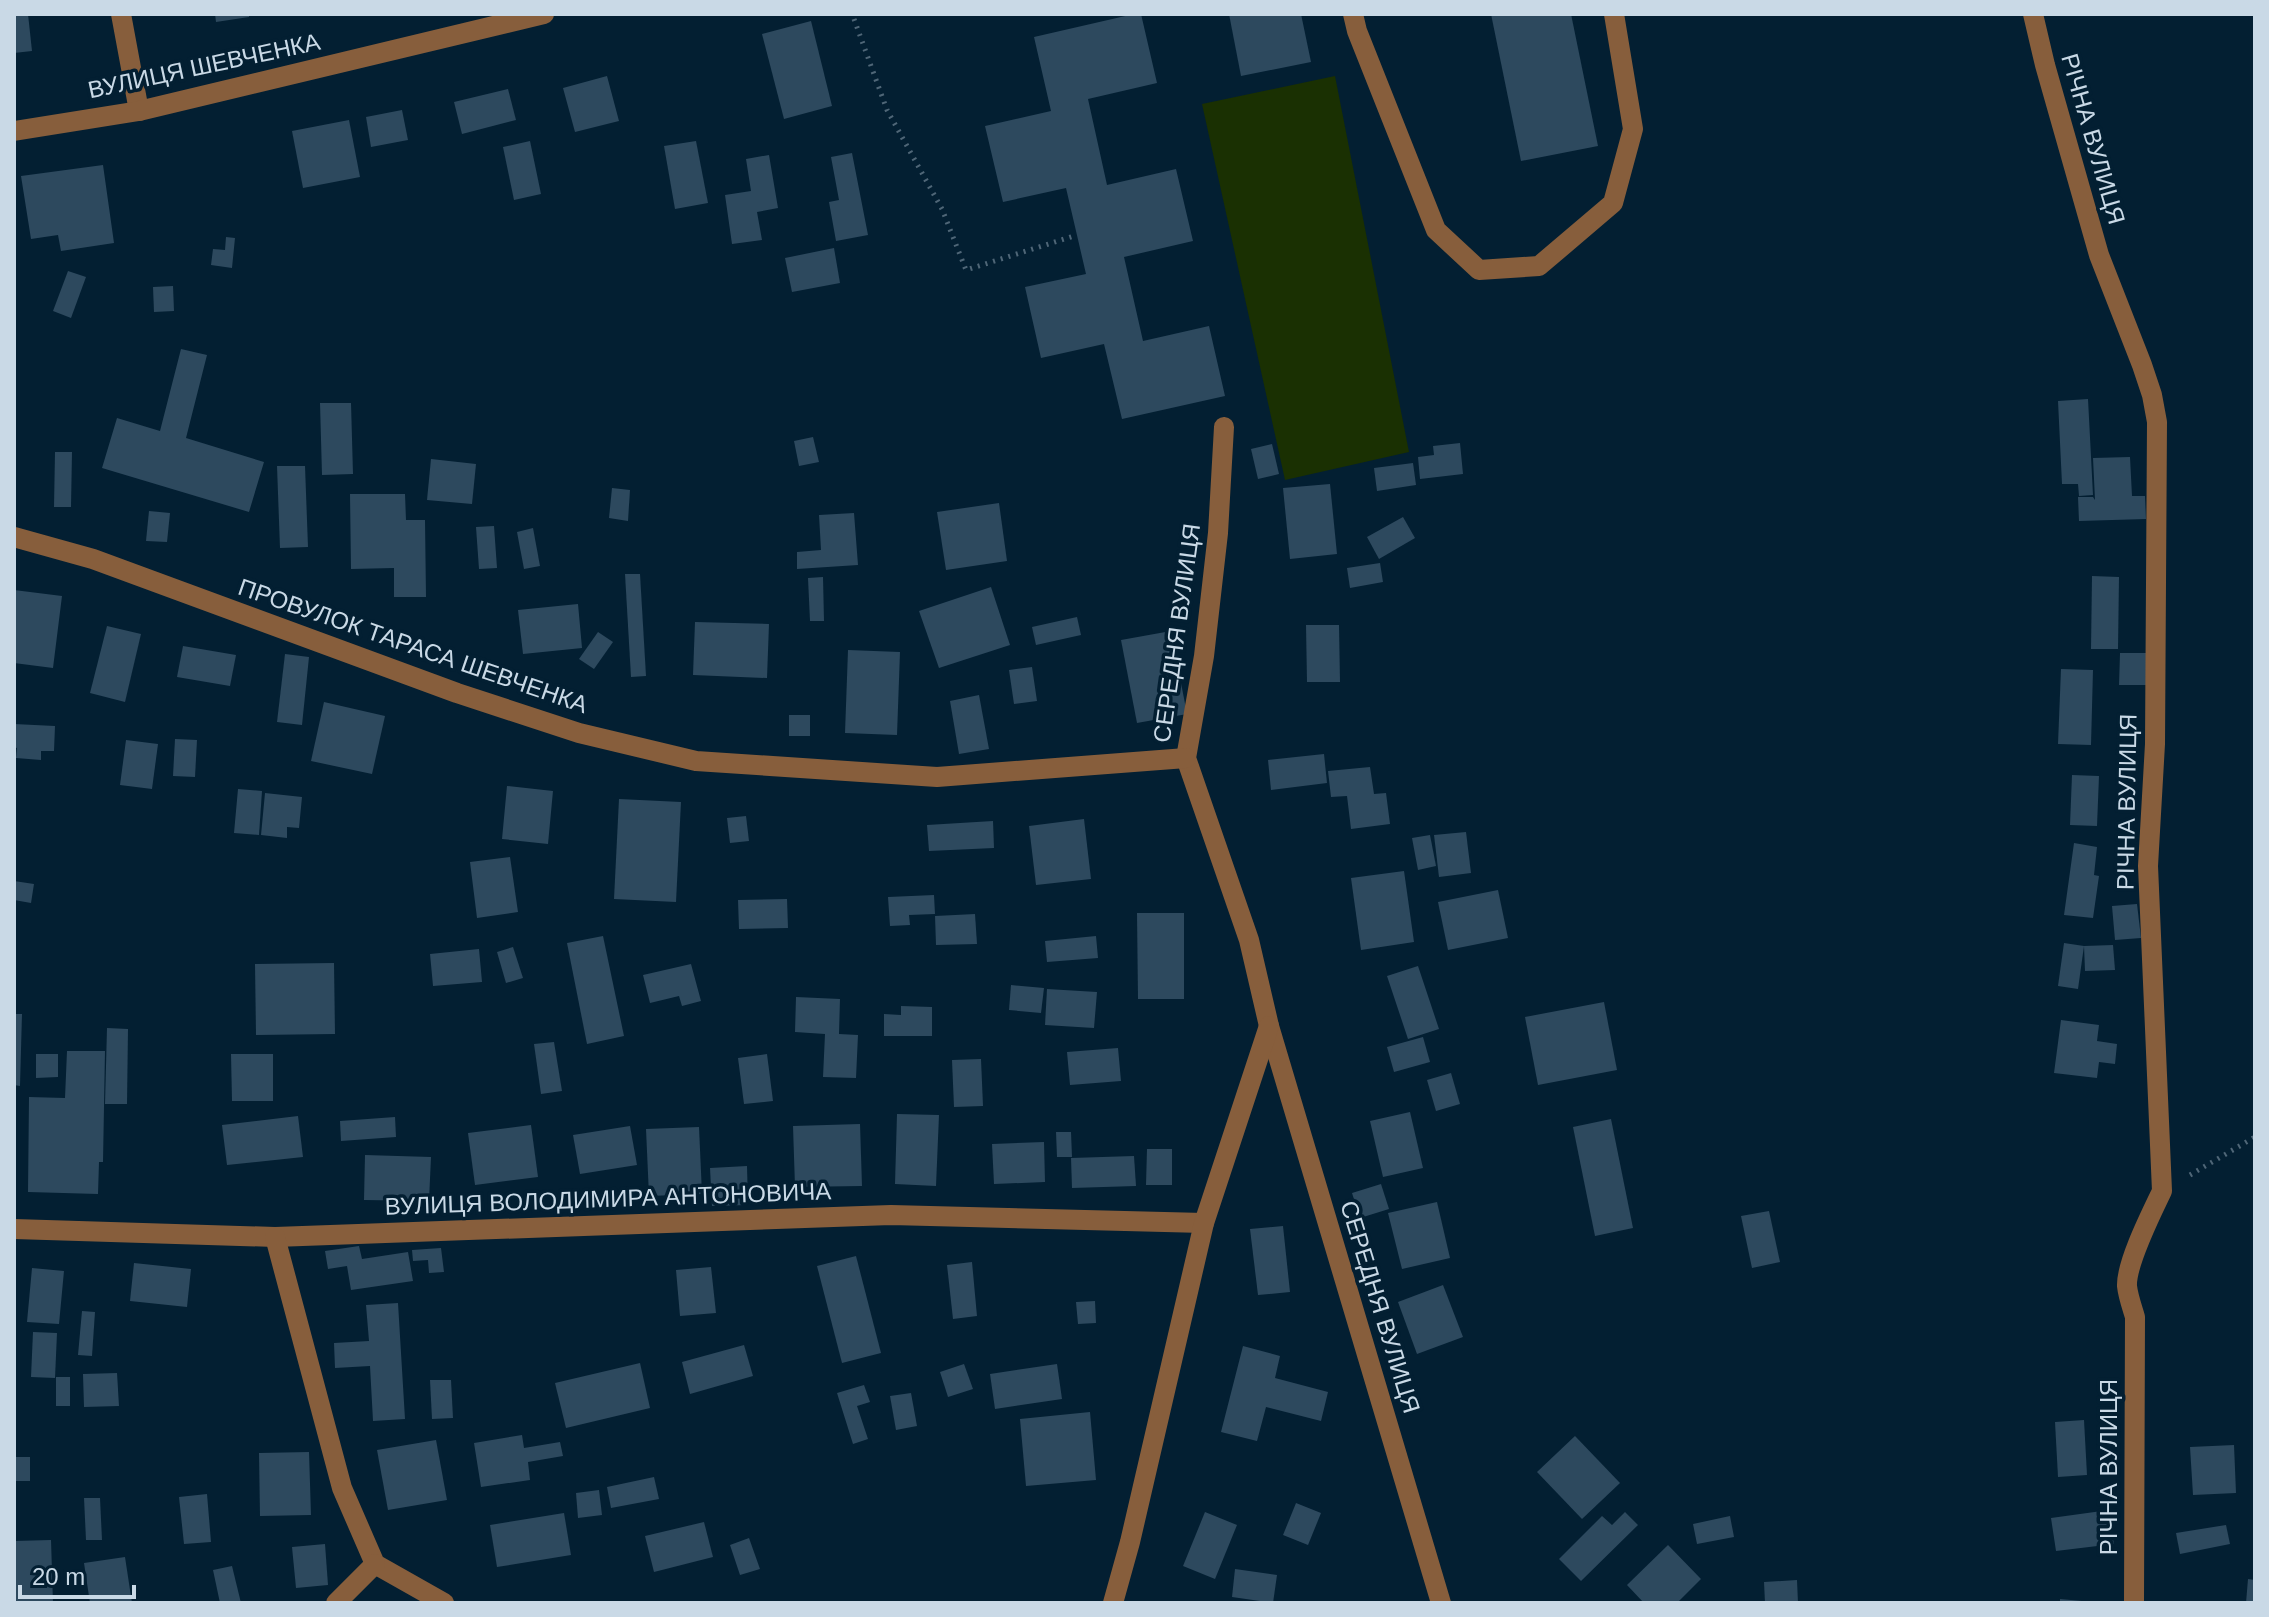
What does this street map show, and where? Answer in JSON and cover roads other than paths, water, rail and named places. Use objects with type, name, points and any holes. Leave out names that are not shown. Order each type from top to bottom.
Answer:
[{"type":"street","points":[[121,14],[139,111]]},
{"type":"street","name":"ВУЛИЦЯ ШЕВЧЕНКА","points":[[14,131],[139,111],[544,14]]},
{"type":"street","points":[[1353,14],[1436,230],[1479,270],[1539,266],[1613,203],[1633,129],[1614,14]]},
{"type":"street","name":"РІЧНА ВУЛИЦЯ","points":[[2033,14],[2099,255],[2142,365],[2157,422],[2155,744],[2148,866],[2162,1191],[2142,1233],[2127,1285],[2135,1317],[2134,1603]]},
{"type":"street","name":"СЕРЕДНЯ ВУЛИЦЯ","points":[[1224,427],[1218,533],[1208,625],[1186,758],[1249,940],[1269,1026],[1441,1603]]},
{"type":"street","name":"ПРОВУЛОК ТАРАСА ШЕВЧЕНКА","points":[[14,537],[93,559],[457,693],[579,733],[696,761],[937,777],[1186,758]]},
{"type":"street","points":[[1113,1603],[1204,1223],[1269,1026]]},
{"type":"street","name":"ВУЛИЦЯ ВОЛОДИМИРА АНТОНОВИЧА","points":[[14,1229],[275,1237],[891,1215],[1204,1223]]},
{"type":"street","points":[[275,1237],[342,1488],[375,1564],[444,1603]]},
{"type":"street","points":[[336,1603],[375,1564]]}]
